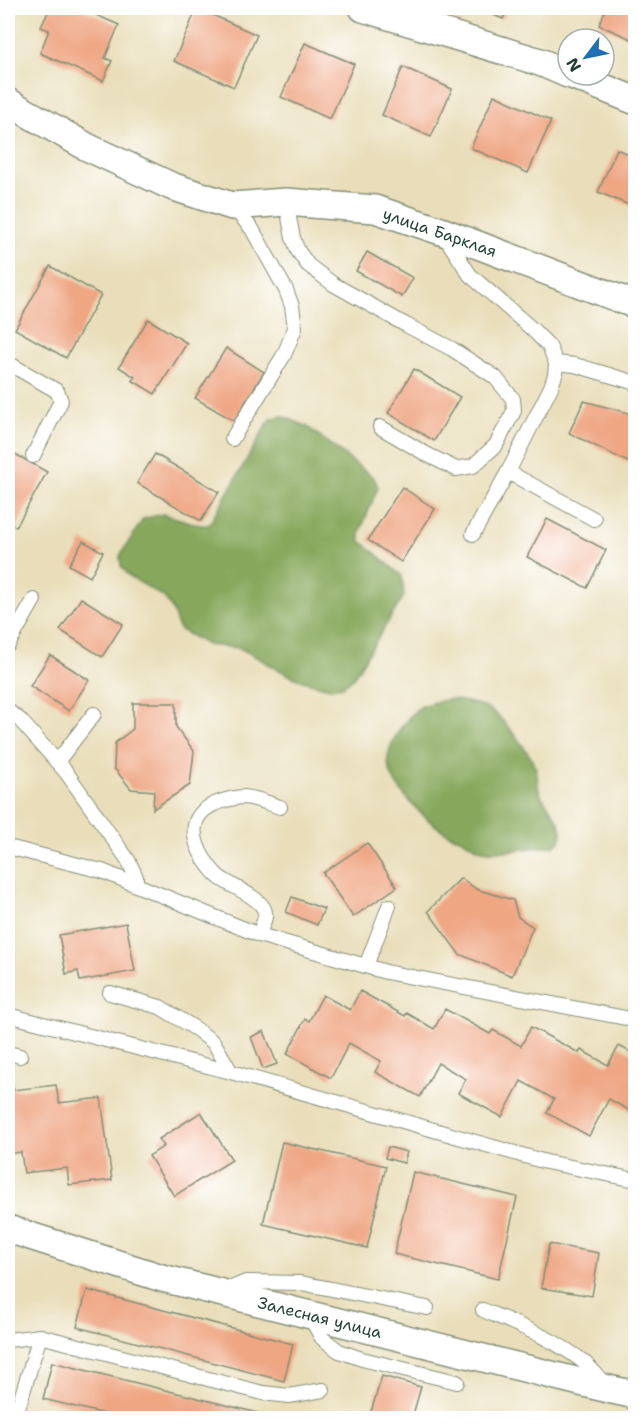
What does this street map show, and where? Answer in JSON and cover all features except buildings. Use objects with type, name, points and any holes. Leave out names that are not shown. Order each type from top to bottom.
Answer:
[{"type":"street","points":[[363,8],[556,68]]},
{"type":"street","points":[[602,87],[636,101]]},
{"type":"street","name":"улица Барклая","points":[[8,102],[87,147],[171,186],[232,206],[286,202],[375,209],[441,231],[636,305]]},
{"type":"street","name":"Залесная улица","points":[[8,1229],[162,1278],[636,1395]]},
{"type":"lane","points":[[286,202],[293,238],[298,251],[309,265],[333,284],[452,349],[495,377],[513,399],[514,411],[496,445],[474,466],[456,469],[380,427]]},
{"type":"lane","points":[[232,206],[252,229],[285,290],[292,306],[295,328],[284,355],[232,439]]},
{"type":"lane","points":[[441,231],[470,275],[549,346],[556,363],[551,387],[508,472],[473,534]]},
{"type":"lane","points":[[8,363],[57,391],[61,401],[33,456]]},
{"type":"lane","points":[[556,363],[575,365],[636,384]]},
{"type":"lane","points":[[508,472],[594,519]]},
{"type":"lane","points":[[8,645],[34,600]]},
{"type":"lane","points":[[8,711],[20,720],[66,772],[128,860],[136,877],[136,885]]},
{"type":"lane","points":[[57,762],[94,714]]},
{"type":"lane","points":[[259,935],[266,914],[264,907],[219,877],[204,859],[194,829],[197,817],[203,810],[218,802],[244,797],[280,807]]},
{"type":"lane","points":[[8,847],[102,871],[259,935],[386,972],[633,1015]]},
{"type":"lane","points":[[366,966],[389,906]]},
{"type":"lane","points":[[110,993],[160,1007],[196,1029],[214,1043],[231,1072]]},
{"type":"lane","points":[[8,1015],[231,1072],[546,1162],[636,1180]]},
{"type":"lane","points":[[230,1294],[234,1287],[246,1282],[301,1283],[427,1308]]},
{"type":"lane","points":[[483,1310],[555,1344],[587,1365],[608,1389]]},
{"type":"lane","points":[[308,1314],[322,1338],[339,1351],[362,1359],[457,1382]]},
{"type":"lane","points":[[8,1340],[40,1336],[263,1393],[290,1396],[323,1390]]},
{"type":"lane","points":[[11,1418],[40,1336]]},
{"type":"green space","points":[[282,416],[306,426],[374,478],[378,487],[360,532],[360,540],[402,576],[404,596],[353,678],[343,686],[330,688],[303,681],[240,648],[207,645],[179,629],[172,609],[164,597],[129,576],[121,566],[120,556],[143,519],[163,514],[200,525],[209,525],[266,426],[271,419]]},
{"type":"green space","points":[[452,699],[475,704],[496,714],[523,746],[535,766],[540,793],[561,826],[562,833],[555,845],[507,851],[479,849],[440,829],[401,791],[389,769],[388,759],[390,747],[396,735],[411,715],[422,706]]}]
